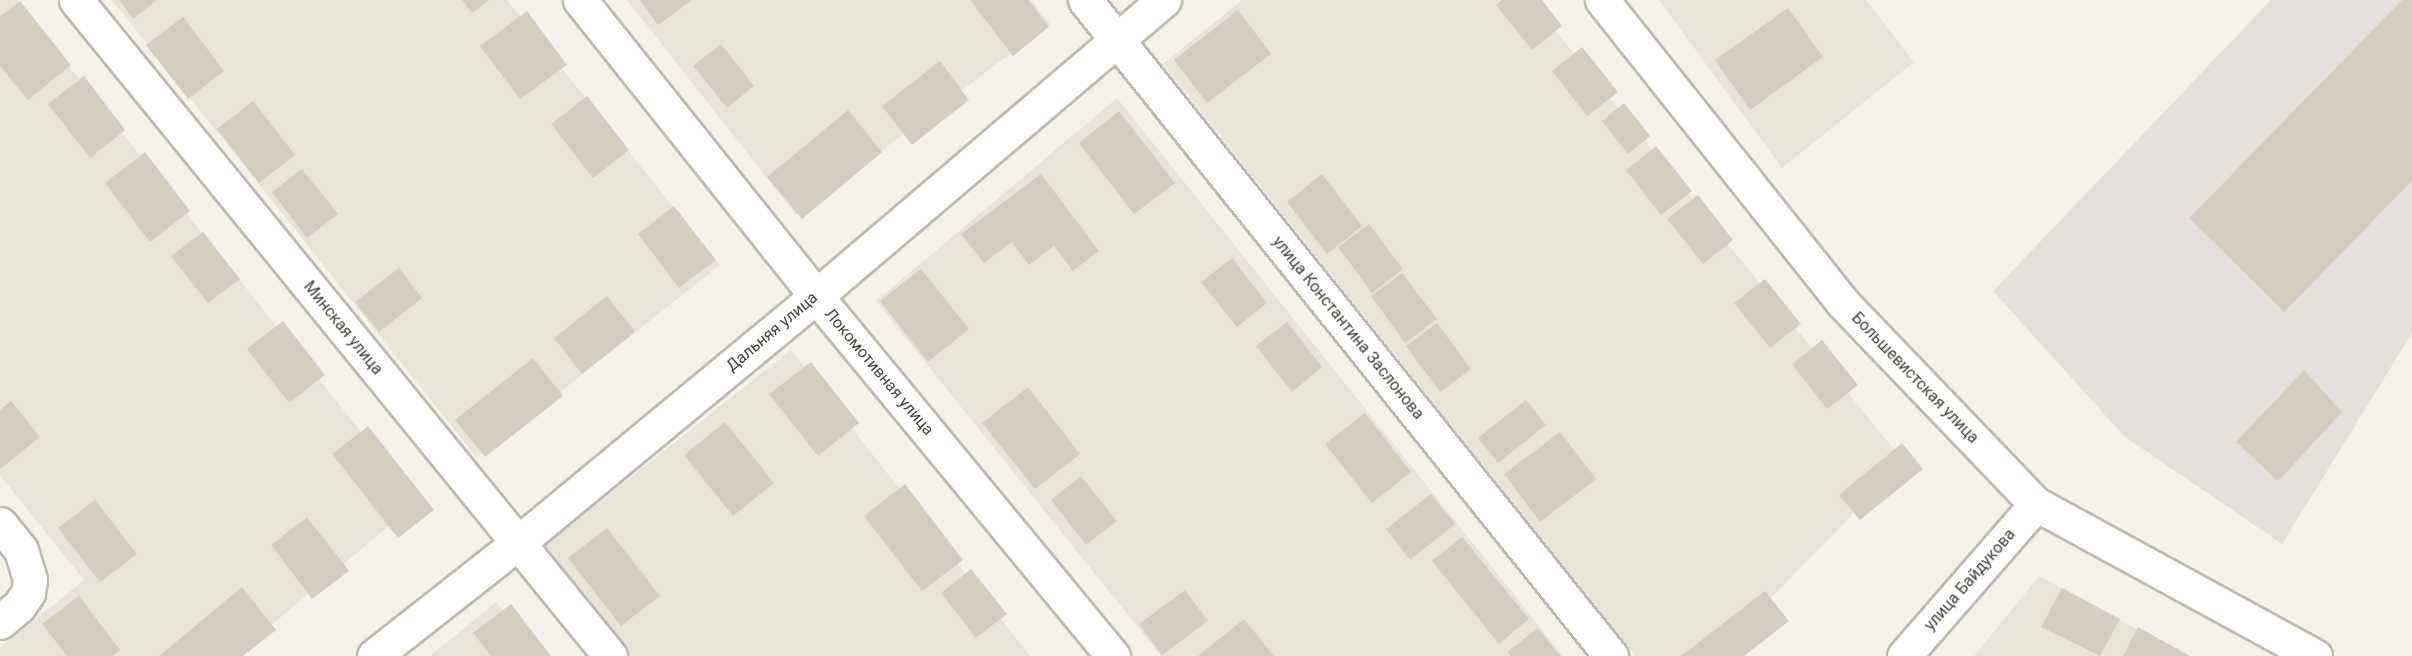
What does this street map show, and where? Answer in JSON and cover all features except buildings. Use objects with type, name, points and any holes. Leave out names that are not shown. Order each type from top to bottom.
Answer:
[{"type":"street","name":"Минская улица","points":[[76,0],[610,656]]},
{"type":"street","name":"Локомотивная улица","points":[[580,0],[816,296],[1113,656]]},
{"type":"street","name":"улица Константина Заслонова","points":[[1086,0],[1611,656]]},
{"type":"street","name":"Дальняя улица","points":[[374,656],[519,542],[816,296],[1116,38],[1164,0]]},
{"type":"street","name":"Большевистская улица","points":[[1602,0],[1842,302],[2036,504],[2315,656]]},
{"type":"street","name":"улица Байдукова","points":[[1904,656],[2036,504]]},
{"type":"street","points":[[0,524],[21,550],[30,580],[28,593],[19,606],[0,622]]},
{"type":"shaded area","points":[[0,0],[16,0],[417,502],[235,656],[0,656],[0,648],[84,580],[0,475]]},
{"type":"shaded area","points":[[112,0],[507,0],[720,265],[477,458]]},
{"type":"shaded area","points":[[627,0],[1031,0],[1050,24],[796,215]]},
{"type":"shaded area","points":[[1242,0],[1531,0],[1904,462],[1714,656],[1636,656],[1163,64]]},
{"type":"shaded area","points":[[1659,0],[1866,0],[1914,62],[1782,168]]},
{"type":"shaded area","points":[[2271,0],[2412,0],[2412,333],[2282,544],[2124,436],[1993,291]]},
{"type":"shaded area","points":[[1117,98],[1563,656],[1161,656],[876,301]]},
{"type":"shaded area","points":[[791,350],[1030,656],[627,656],[539,550]]},
{"type":"shaded area","points":[[2039,576],[2186,656],[1974,656]]},
{"type":"shaded area","points":[[496,602],[540,656],[430,656]]}]
